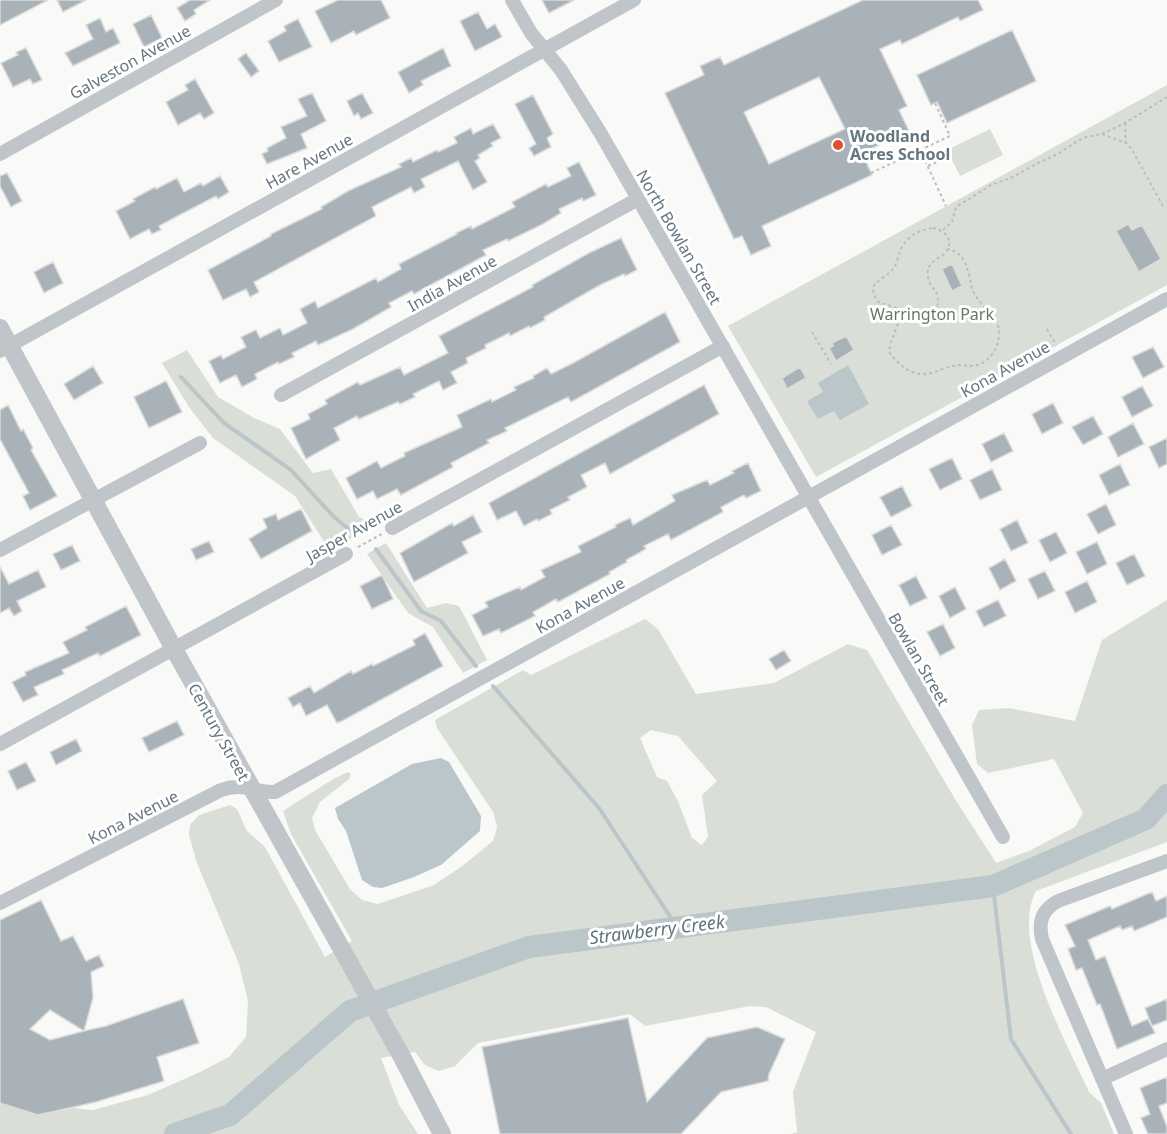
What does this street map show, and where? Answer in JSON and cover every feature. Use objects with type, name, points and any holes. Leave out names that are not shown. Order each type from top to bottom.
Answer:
[{"type":"street","name":"Galveston Avenue","points":[[0,154],[276,0]]},
{"type":"street","name":"North Bowlan Street","points":[[512,0],[531,33],[561,70],[638,199],[807,498]]},
{"type":"street","name":"Hare Avenue","points":[[5,348],[634,0]]},
{"type":"street","name":"India Avenue","points":[[281,395],[638,199]]},
{"type":"street","name":"Kona Avenue","points":[[0,903],[221,790],[234,786],[275,792],[1167,299]]},
{"type":"street","name":"Century Street","points":[[0,328],[5,348],[94,500],[250,788],[402,1057],[442,1134]]},
{"type":"street","name":"Jasper Avenue","points":[[392,528],[723,346]]},
{"type":"street","points":[[0,550],[200,442]]},
{"type":"street","name":"Bowlan Street","points":[[807,498],[1003,837]]},
{"type":"street","name":"Jasper Avenue","points":[[0,744],[345,554]]},
{"type":"street","points":[[1126,1134],[1042,939],[1041,915],[1058,901],[1167,861]]},
{"type":"street","points":[[1102,1079],[1167,1048]]},
{"type":"path","points":[[943,230],[952,222],[956,207],[973,198],[976,193],[1059,154],[1086,137],[1102,134],[1125,123],[1167,97]]},
{"type":"path","points":[[871,173],[950,136],[935,103]]},
{"type":"path","points":[[1125,123],[1126,143]]},
{"type":"path","points":[[1102,134],[1126,143],[1137,158],[1163,206]]},
{"type":"path","points":[[920,150],[946,206]]},
{"type":"path","points":[[928,166],[950,156]]},
{"type":"path","points":[[926,229],[943,230],[949,240],[947,249],[932,261],[928,273],[928,278],[938,295],[937,309],[929,318],[909,319],[897,308],[878,302],[874,292],[875,283],[893,269],[908,238],[926,229]]},
{"type":"path","points":[[901,312],[900,323],[892,338],[889,352],[895,361],[912,373],[925,374],[955,365],[974,366],[985,362],[992,356],[999,341],[1000,331],[997,322],[973,292],[962,257],[956,250],[947,249]]},
{"type":"path","points":[[1047,329],[1058,348]]},
{"type":"path","points":[[812,332],[831,364]]},
{"type":"path","name":"Jasper Avenue","points":[[345,554],[392,528]]},
{"type":"green space","name":"Warrington Park","points":[[1167,85],[1167,285],[816,477],[728,326]]},
{"type":"green space","points":[[990,129],[1003,155],[960,176],[947,150]]},
{"type":"green space","points":[[187,350],[218,397],[254,418],[280,429],[313,473],[331,469],[359,517],[377,524],[330,551],[295,496],[213,438],[189,407],[162,363]]},
{"type":"green space","points":[[386,543],[427,608],[446,603],[459,606],[487,660],[463,673],[433,627],[408,613],[367,554]]},
{"type":"green space","points":[[1167,600],[1167,842],[1036,891],[1030,912],[1030,937],[1035,964],[1055,1020],[1089,1092],[1101,1103],[1114,1134],[791,1134],[797,1132],[793,1092],[816,1032],[766,1007],[750,1006],[645,1026],[630,1014],[478,1043],[455,1066],[439,1071],[425,1065],[415,1052],[381,1058],[399,1105],[418,1134],[0,1134],[0,1103],[38,1115],[74,1108],[93,1110],[148,1095],[198,1073],[229,1057],[246,1037],[248,1001],[239,964],[197,863],[189,835],[190,825],[199,815],[230,805],[237,809],[247,831],[265,847],[325,957],[352,941],[291,834],[283,811],[348,772],[351,774],[349,779],[320,802],[312,818],[315,830],[350,889],[362,900],[378,904],[434,885],[493,841],[497,827],[493,812],[437,728],[435,720],[523,670],[531,675],[645,619],[658,629],[696,694],[774,683],[848,644],[867,650],[955,799],[996,863],[1029,851],[1075,827],[1083,813],[1054,759],[988,773],[977,764],[972,725],[979,710],[1009,708],[1075,721],[1102,640]],"holes":[[[651,730],[678,736],[717,781],[702,795],[708,837],[702,845],[692,838],[678,801],[667,781],[657,777],[640,738]]]},
{"type":"shaded area","points":[[848,365],[869,404],[840,420],[834,411],[818,419],[807,401],[823,392],[818,383]]},
{"type":"shaded area","points":[[441,758],[449,762],[481,816],[480,831],[441,865],[382,888],[373,887],[362,880],[346,831],[338,819],[335,808],[412,764]]},
{"type":"building","points":[[0,0],[48,0],[0,25]]},
{"type":"building","points":[[57,0],[86,0],[63,12]]},
{"type":"building","points":[[190,0],[210,0],[194,10],[196,14],[185,21],[177,8]]},
{"type":"building","points":[[338,0],[381,0],[390,18],[356,35],[354,31],[331,43],[315,11]]},
{"type":"building","points":[[542,0],[574,0],[549,13]]},
{"type":"building","points":[[863,0],[978,0],[983,10],[960,21],[958,17],[902,44],[900,40],[880,49],[907,106],[899,110],[909,131],[862,153],[872,175],[762,226],[771,246],[751,255],[742,236],[734,239],[665,93],[704,75],[700,66],[720,57],[724,65]],"holes":[[[819,77],[845,129],[769,164],[744,112]]]},
{"type":"building","points":[[478,12],[487,29],[495,24],[502,37],[475,51],[460,21]]},
{"type":"building","points":[[151,15],[162,38],[144,47],[133,24]]},
{"type":"building","points":[[100,18],[106,32],[113,28],[120,43],[73,66],[65,53],[93,39],[86,25]]},
{"type":"building","points":[[298,19],[312,47],[279,62],[268,41],[286,31],[284,26]]},
{"type":"building","points":[[1012,30],[1036,81],[947,123],[937,102],[931,105],[917,75]]},
{"type":"building","points":[[26,48],[42,80],[33,84],[30,79],[13,87],[1,63],[18,55],[16,52]]},
{"type":"building","points":[[443,48],[451,66],[421,81],[423,85],[409,93],[398,72]]},
{"type":"building","points":[[246,53],[259,71],[251,77],[238,59]]},
{"type":"building","points":[[195,79],[214,113],[204,119],[200,113],[178,125],[166,102],[188,90],[185,85]]},
{"type":"building","points":[[312,93],[326,121],[301,134],[307,148],[267,164],[262,154],[268,151],[267,148],[286,138],[281,127],[307,116],[298,99]]},
{"type":"building","points":[[362,93],[373,113],[361,119],[358,113],[354,116],[347,101]]},
{"type":"building","points":[[533,95],[553,134],[547,138],[551,147],[534,156],[529,148],[536,144],[515,104]]},
{"type":"building","points":[[493,124],[501,138],[491,143],[493,146],[478,155],[480,158],[475,161],[487,182],[473,190],[458,161],[421,179],[425,187],[414,193],[411,187],[372,207],[376,216],[254,282],[259,292],[250,297],[246,289],[223,300],[208,270],[271,234],[322,209],[321,207],[348,191],[401,167],[399,164],[411,158],[413,162],[457,143],[454,137],[471,128],[473,134]]},
{"type":"building","points":[[579,162],[596,195],[583,201],[582,198],[559,209],[561,213],[543,224],[483,250],[486,255],[414,294],[412,291],[389,303],[391,307],[353,329],[318,345],[316,341],[292,353],[294,357],[279,364],[278,362],[255,374],[257,379],[242,387],[236,375],[220,383],[209,361],[221,355],[223,359],[246,347],[241,337],[256,330],[260,338],[280,328],[283,335],[307,323],[300,309],[315,301],[318,308],[376,278],[378,282],[401,269],[399,264],[456,233],[471,226],[472,229],[515,207],[512,202],[546,184],[548,187],[571,176],[567,168]]},
{"type":"building","points":[[7,173],[22,201],[11,207],[0,186],[0,176]]},
{"type":"building","points":[[220,176],[229,192],[218,199],[216,196],[159,226],[161,230],[152,234],[149,229],[130,239],[116,211],[135,201],[133,199],[177,178],[184,192],[201,183],[203,186]]},
{"type":"building","points":[[1128,224],[1132,230],[1142,225],[1161,259],[1139,272],[1116,231]]},
{"type":"building","points":[[621,238],[637,270],[600,285],[544,317],[545,320],[530,328],[529,326],[510,336],[509,333],[485,345],[486,348],[466,358],[468,363],[451,372],[457,383],[443,390],[439,381],[413,394],[415,397],[400,404],[398,402],[359,419],[357,416],[334,428],[340,440],[306,459],[291,428],[310,419],[308,414],[327,404],[325,400],[358,382],[360,385],[400,367],[404,375],[448,353],[439,336],[533,287],[532,285],[589,253]]},
{"type":"building","points":[[53,262],[63,283],[44,293],[34,272]]},
{"type":"building","points":[[952,264],[962,286],[952,291],[942,269]]},
{"type":"building","points":[[665,312],[680,342],[571,402],[568,397],[505,428],[507,431],[487,440],[489,443],[451,463],[453,467],[401,495],[397,489],[377,499],[373,491],[357,499],[346,478],[377,461],[381,468],[405,456],[404,453],[462,427],[457,415],[516,390],[514,387],[534,378],[533,376],[547,368],[551,374]]},
{"type":"building","points":[[846,336],[854,350],[836,361],[829,348],[833,346],[832,343]]},
{"type":"building","points":[[1153,347],[1164,367],[1143,378],[1132,357]]},
{"type":"building","points":[[93,366],[103,383],[74,400],[64,384]]},
{"type":"building","points":[[800,367],[806,378],[787,389],[782,378]]},
{"type":"building","points":[[166,381],[182,412],[149,428],[134,397]]},
{"type":"building","points":[[704,385],[719,414],[610,474],[605,463],[581,475],[587,487],[568,497],[570,500],[550,510],[552,514],[538,521],[537,519],[524,526],[516,511],[497,520],[489,503]]},
{"type":"building","points":[[1142,386],[1153,406],[1132,417],[1122,397]]},
{"type":"building","points":[[1053,403],[1063,423],[1042,434],[1032,414]]},
{"type":"building","points":[[8,405],[21,431],[23,429],[33,448],[31,450],[57,496],[30,510],[23,496],[29,493],[0,439],[0,410]]},
{"type":"building","points":[[1093,416],[1103,434],[1083,445],[1072,427]]},
{"type":"building","points":[[1133,423],[1144,444],[1118,457],[1108,437]]},
{"type":"building","points":[[1004,433],[1013,451],[991,462],[982,444]]},
{"type":"building","points":[[1167,438],[1167,464],[1159,468],[1149,447]]},
{"type":"building","points":[[952,458],[962,479],[940,490],[929,469]]},
{"type":"building","points":[[748,463],[761,491],[746,498],[744,495],[721,507],[723,512],[671,540],[668,534],[644,546],[646,549],[626,560],[627,562],[609,572],[610,574],[558,602],[556,599],[533,612],[535,616],[501,633],[499,629],[483,636],[472,615],[488,607],[485,602],[520,587],[521,590],[545,577],[541,570],[581,552],[578,546],[616,527],[615,525],[630,518],[633,525],[675,501],[672,495],[707,480],[710,485]]},
{"type":"building","points":[[1120,464],[1130,485],[1109,495],[1099,475]]},
{"type":"building","points":[[992,469],[1002,490],[980,500],[970,480]]},
{"type":"building","points":[[902,486],[912,506],[891,517],[880,497]]},
{"type":"building","points":[[1106,504],[1116,525],[1098,534],[1087,514]]},
{"type":"building","points":[[301,509],[312,531],[261,559],[249,539],[267,528],[263,519],[276,514],[278,520]]},
{"type":"building","points":[[473,515],[482,532],[462,542],[468,553],[414,582],[400,553],[452,523],[454,526]]},
{"type":"building","points":[[1017,520],[1028,543],[1011,551],[1000,529]]},
{"type":"building","points":[[891,525],[902,545],[882,555],[872,535]]},
{"type":"building","points":[[1056,532],[1067,553],[1050,562],[1039,540]]},
{"type":"building","points":[[209,541],[214,552],[196,560],[191,549]]},
{"type":"building","points":[[1097,542],[1107,564],[1087,574],[1076,552]]},
{"type":"building","points":[[72,545],[80,561],[61,570],[53,554]]},
{"type":"building","points":[[1134,554],[1145,576],[1127,585],[1116,563]]},
{"type":"building","points":[[1005,559],[1016,581],[1000,590],[989,568]]},
{"type":"building","points":[[0,567],[9,584],[38,570],[46,587],[17,601],[22,611],[14,616],[9,608],[0,613]]},
{"type":"building","points":[[1045,571],[1055,591],[1038,599],[1028,579]]},
{"type":"building","points":[[382,575],[393,599],[372,609],[360,586]]},
{"type":"building","points":[[916,576],[927,598],[910,606],[899,585]]},
{"type":"building","points":[[1087,581],[1097,602],[1075,613],[1065,592]]},
{"type":"building","points":[[955,587],[966,609],[950,618],[939,596]]},
{"type":"building","points":[[998,600],[1006,616],[984,627],[976,611]]},
{"type":"building","points":[[126,606],[141,635],[100,656],[98,653],[62,670],[64,674],[34,687],[38,695],[23,702],[12,682],[26,675],[25,672],[69,653],[63,642],[87,630],[85,627]]},
{"type":"building","points":[[943,624],[955,648],[940,656],[927,632]]},
{"type":"building","points":[[425,633],[443,666],[342,721],[337,723],[327,705],[306,716],[300,703],[293,707],[288,698],[310,686],[314,693],[351,671],[353,674],[372,664],[373,666],[415,645],[413,640]]},
{"type":"building","points":[[784,650],[791,661],[776,670],[769,659]]},
{"type":"building","points":[[177,721],[184,735],[149,752],[142,738]]},
{"type":"building","points":[[76,739],[82,751],[56,765],[50,752]]},
{"type":"building","points":[[26,762],[36,781],[17,790],[8,771]]},
{"type":"building","points":[[1152,892],[1156,901],[1167,896],[1167,917],[1134,931],[1132,926],[1122,930],[1120,926],[1088,940],[1096,960],[1105,956],[1132,1026],[1148,1019],[1155,1033],[1117,1049],[1100,1004],[1097,1005],[1082,968],[1076,970],[1068,949],[1075,946],[1065,925],[1110,906],[1112,909]]},
{"type":"building","points":[[41,900],[61,941],[73,936],[86,961],[99,955],[104,966],[91,972],[93,998],[84,1031],[106,1026],[183,999],[199,1043],[157,1057],[164,1081],[96,1102],[38,1115],[0,1103],[0,920]],"holes":[[[50,1010],[84,1031],[50,1040],[30,1029]]]},
{"type":"building","points":[[1167,999],[1167,1020],[1152,1026],[1145,1008]]},
{"type":"building","points":[[628,1018],[647,1102],[707,1038],[757,1027],[785,1039],[768,1081],[721,1092],[681,1134],[500,1134],[482,1047]]},
{"type":"building","points":[[1167,1077],[1167,1103],[1159,1106],[1167,1127],[1167,1134],[1148,1134],[1141,1118],[1150,1114],[1140,1088]]},
{"type":"waterway","points":[[181,377],[224,423],[291,470],[334,517],[357,536]]},
{"type":"waterway","points":[[376,549],[421,611],[441,621],[476,666]]},
{"type":"waterway","points":[[493,686],[599,808],[677,927]]},
{"type":"waterway","name":"Strawberry Creek","points":[[175,1134],[230,1115],[350,1011],[529,947],[993,886],[1146,819],[1167,795]]},
{"type":"waterway","points":[[993,886],[1011,1039],[1071,1134]]},
{"type":"place","name":"Woodland Acres School","points":[[838,145]]}]
